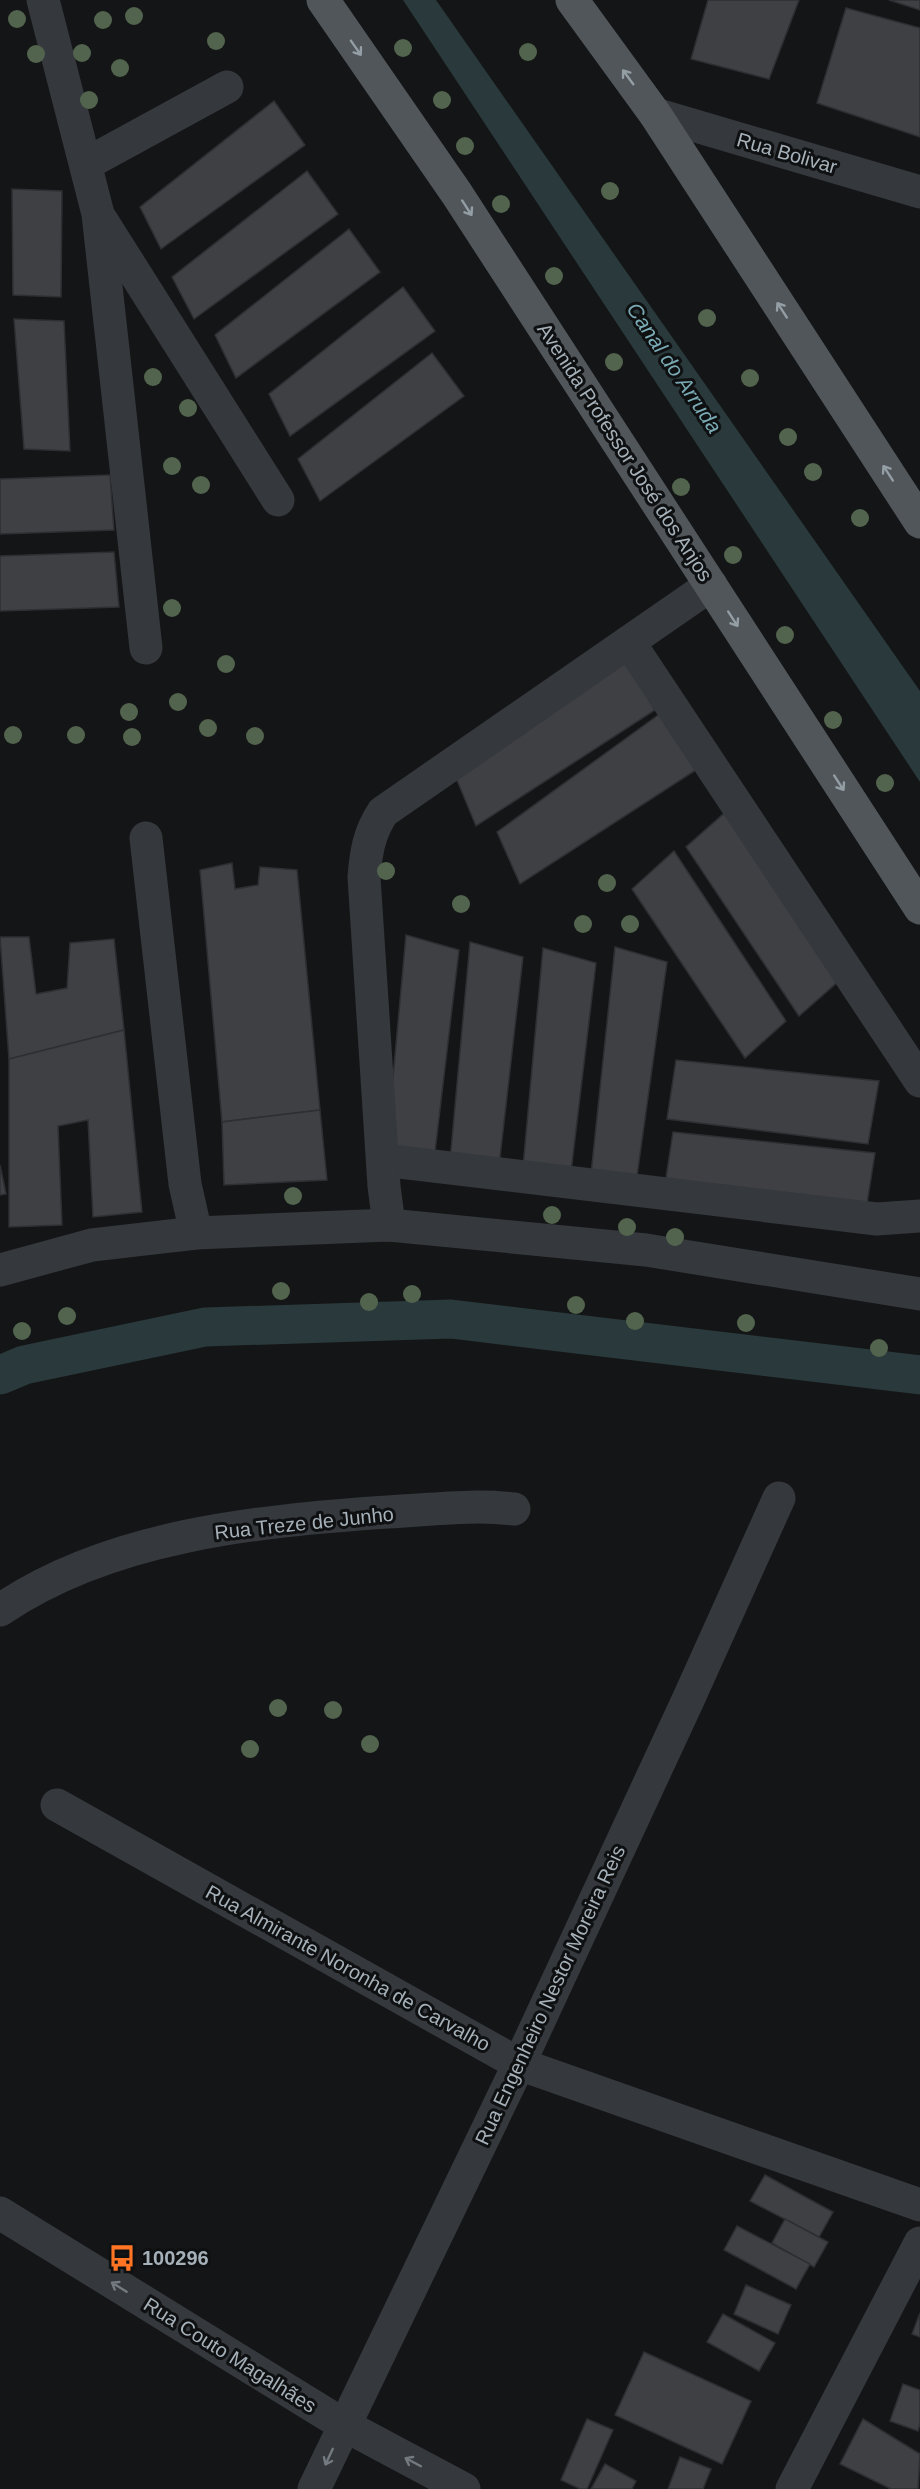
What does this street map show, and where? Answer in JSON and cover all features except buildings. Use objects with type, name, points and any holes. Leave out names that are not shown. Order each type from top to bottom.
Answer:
[{"type":"main road","name":"Avenida Professor José dos Anjos","points":[[322,0],[464,204],[920,908]]},
{"type":"main road","points":[[572,0],[655,114],[920,522]]},
{"type":"street","points":[[47,13],[98,214],[146,648]]},
{"type":"street","points":[[86,164],[227,87]]},
{"type":"street","name":"Rua Bolivar","points":[[655,114],[920,192]]},
{"type":"street","points":[[98,214],[278,500]]},
{"type":"street","points":[[389,1226],[364,877],[366,846],[373,827],[382,812],[711,585]]},
{"type":"street","points":[[629,642],[920,1081]]},
{"type":"street","points":[[146,838],[185,1184],[196,1233]]},
{"type":"street","points":[[383,1160],[877,1219],[920,1216]]},
{"type":"street","points":[[0,1270],[92,1245],[196,1233],[389,1226],[646,1250],[920,1294]]},
{"type":"street","name":"Rua Engenheiro Nestor Moreira Reis","points":[[314,2489],[519,2064],[688,1701],[779,1498]]},
{"type":"street","name":"Rua Treze de Junho","points":[[0,1610],[27,1591],[131,1550],[236,1527],[340,1515],[488,1506],[514,1509]]},
{"type":"street","name":"Rua Almirante Noronha de Carvalho","points":[[57,1805],[519,2064],[920,2205]]},
{"type":"street","name":"Rua Couto Magalhães","points":[[0,2213],[344,2425],[464,2489]]},
{"type":"street","points":[[792,2489],[920,2243]]},
{"type":"water","name":"Canal do Arruda","points":[[403,0],[436,0],[920,691],[920,782]]},
{"type":"waterway","points":[[0,1375],[24,1365],[205,1327],[451,1319],[920,1375]]},
{"type":"place","name":"100296","points":[[122,2258]]}]
